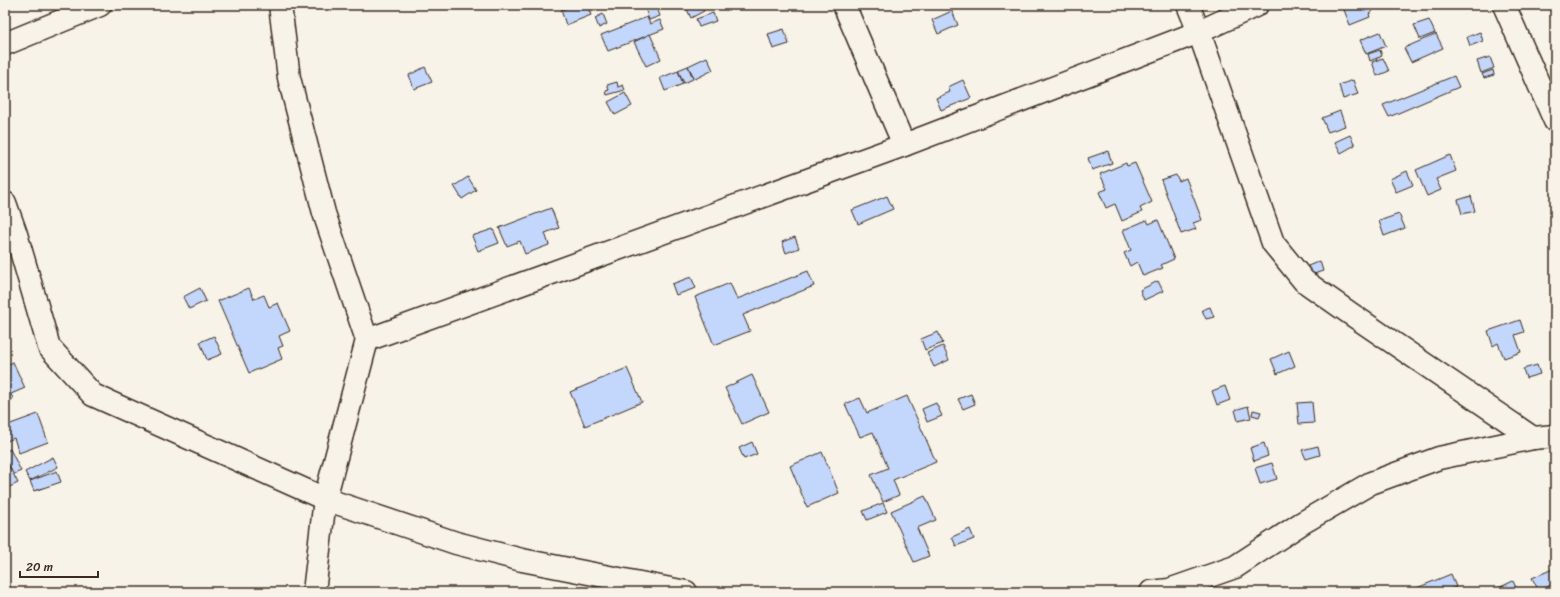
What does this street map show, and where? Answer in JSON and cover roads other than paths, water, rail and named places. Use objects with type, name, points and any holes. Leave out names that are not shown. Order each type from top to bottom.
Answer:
[{"type":"street","points":[[5,44],[100,5]]},
{"type":"street","points":[[280,5],[289,78],[324,213],[366,340],[325,499],[314,592]]},
{"type":"street","points":[[844,5],[904,145]]},
{"type":"street","points":[[1188,5],[1199,32],[1273,243],[1304,281],[1533,438]]},
{"type":"street","points":[[366,340],[904,145],[1199,32],[1257,5]]},
{"type":"street","points":[[1504,5],[1555,121]]},
{"type":"street","points":[[5,203],[16,234],[48,347],[93,395],[325,499],[456,543],[522,560],[686,592]]},
{"type":"street","points":[[1151,592],[1169,590],[1235,567],[1302,523],[1371,483],[1439,458],[1533,438],[1555,436]]}]
